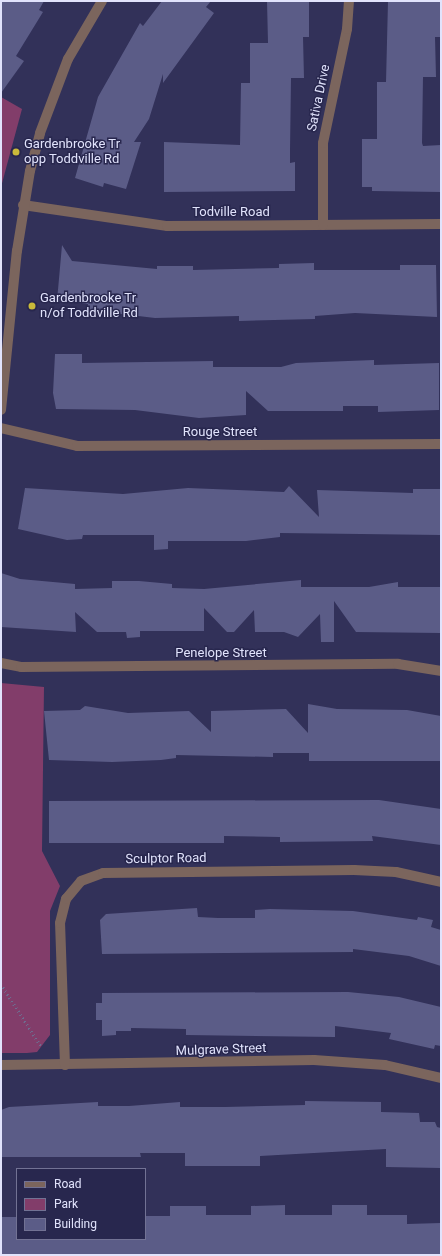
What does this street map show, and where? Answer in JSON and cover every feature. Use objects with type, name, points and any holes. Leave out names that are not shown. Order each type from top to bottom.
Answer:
[{"type":"street","points":[[1,410],[23,206],[40,133],[54,92],[68,58],[102,1]]},
{"type":"street","name":"Sativa Drive","points":[[323,225],[323,144],[347,29],[349,1]]},
{"type":"street","name":"Todville Road","points":[[23,206],[167,226],[441,224]]},
{"type":"street","name":"Rouge Street","points":[[1,428],[77,446],[441,444]]},
{"type":"street","name":"Penelope Street","points":[[1,663],[20,667],[398,664],[441,671]]},
{"type":"street","name":"Sculptor Road","points":[[65,1064],[60,923],[66,899],[81,881],[103,873],[354,870],[396,872],[441,882]]},
{"type":"street","name":"Mulgrave Street","points":[[1,1065],[314,1060],[385,1065],[441,1078]]},
{"type":"path","points":[[1,984],[41,1046]]},
{"type":"green space","points":[[1,97],[22,109],[1,187]]},
{"type":"green space","points":[[1,683],[44,687],[42,851],[60,886],[50,911],[50,1035],[37,1052],[27,1053],[1,1053]]},
{"type":"building","points":[[1,1],[44,1],[39,10],[43,12],[16,56],[24,61],[1,93]]},
{"type":"building","points":[[162,1],[211,1],[206,7],[214,13],[163,83],[163,74],[149,119],[134,142],[141,142],[126,189],[104,183],[103,187],[75,178],[98,97],[140,23],[143,26]]},
{"type":"building","points":[[267,1],[309,1],[309,37],[303,37],[304,78],[291,78],[290,163],[295,162],[295,191],[164,192],[164,142],[240,145],[241,83],[250,83],[250,43],[268,43]]},
{"type":"building","points":[[388,1],[441,1],[441,37],[435,37],[436,77],[423,77],[422,143],[423,146],[441,145],[441,192],[372,191],[372,187],[362,187],[362,139],[377,139],[377,82],[386,82]]},
{"type":"building","points":[[62,245],[72,261],[157,269],[157,266],[193,266],[193,270],[279,268],[279,264],[314,263],[314,270],[400,270],[400,265],[436,265],[437,317],[355,313],[315,316],[315,319],[239,321],[239,316],[155,318],[88,310],[88,304],[57,301]]},
{"type":"building","points":[[55,354],[82,354],[82,363],[213,361],[213,367],[281,367],[296,363],[374,360],[374,365],[439,363],[439,410],[378,412],[378,406],[343,406],[343,411],[268,411],[246,391],[246,415],[199,418],[135,410],[56,409],[53,393]]},
{"type":"building","points":[[289,486],[319,517],[317,490],[413,493],[413,489],[441,489],[441,535],[280,533],[280,537],[246,541],[168,541],[168,549],[154,550],[154,535],[83,535],[82,539],[67,540],[18,529],[25,488],[123,494],[188,488],[284,492]]},
{"type":"building","points":[[1,573],[20,579],[75,584],[75,589],[112,588],[112,581],[139,581],[172,584],[172,588],[204,589],[301,580],[301,587],[369,587],[398,582],[398,587],[441,587],[441,633],[356,632],[334,601],[334,642],[321,642],[320,614],[298,637],[284,632],[255,632],[254,610],[234,632],[227,632],[204,608],[204,631],[140,631],[140,637],[127,638],[126,632],[97,632],[75,612],[76,632],[1,627]]},
{"type":"building","points":[[308,704],[337,709],[407,710],[441,716],[441,761],[309,761],[309,753],[273,753],[273,757],[176,755],[176,758],[161,760],[112,762],[49,760],[44,711],[80,710],[85,706],[128,713],[189,711],[211,732],[211,711],[286,709],[308,733]]},
{"type":"building","points":[[379,800],[441,809],[441,845],[372,836],[373,841],[280,842],[280,837],[224,836],[224,843],[49,843],[49,801]]},
{"type":"building","points":[[197,908],[198,917],[255,918],[255,910],[270,909],[353,911],[417,920],[418,917],[433,920],[431,927],[441,930],[441,966],[409,956],[353,949],[353,952],[102,954],[100,920],[106,914]]},
{"type":"building","points":[[348,992],[399,997],[441,1007],[441,1046],[435,1045],[434,1049],[389,1039],[391,1033],[335,1026],[335,1037],[186,1035],[186,1029],[131,1028],[131,1031],[116,1031],[116,1035],[102,1036],[102,1020],[96,1020],[96,1003],[102,1003],[102,993]]},
{"type":"building","points":[[305,1101],[381,1102],[381,1112],[419,1113],[420,1122],[435,1122],[437,1127],[441,1128],[441,1168],[386,1167],[386,1149],[260,1156],[260,1166],[185,1166],[185,1153],[140,1153],[141,1157],[1,1157],[1,1110],[9,1107],[98,1102],[98,1106],[129,1106],[180,1102],[180,1107],[225,1107],[305,1105]]},
{"type":"building","points":[[285,1205],[285,1215],[332,1215],[332,1205],[367,1205],[367,1215],[407,1215],[407,1224],[441,1223],[441,1255],[1,1255],[1,1217],[16,1217],[16,1240],[146,1240],[146,1216],[170,1216],[170,1206],[206,1206],[206,1215],[251,1215],[251,1206]]},
{"type":"place","name":"Gardenbrooke Tr opp Toddville Rd","points":[[16,152]]},
{"type":"place","name":"Gardenbrooke Tr n/of Toddville Rd","points":[[32,306]]}]
